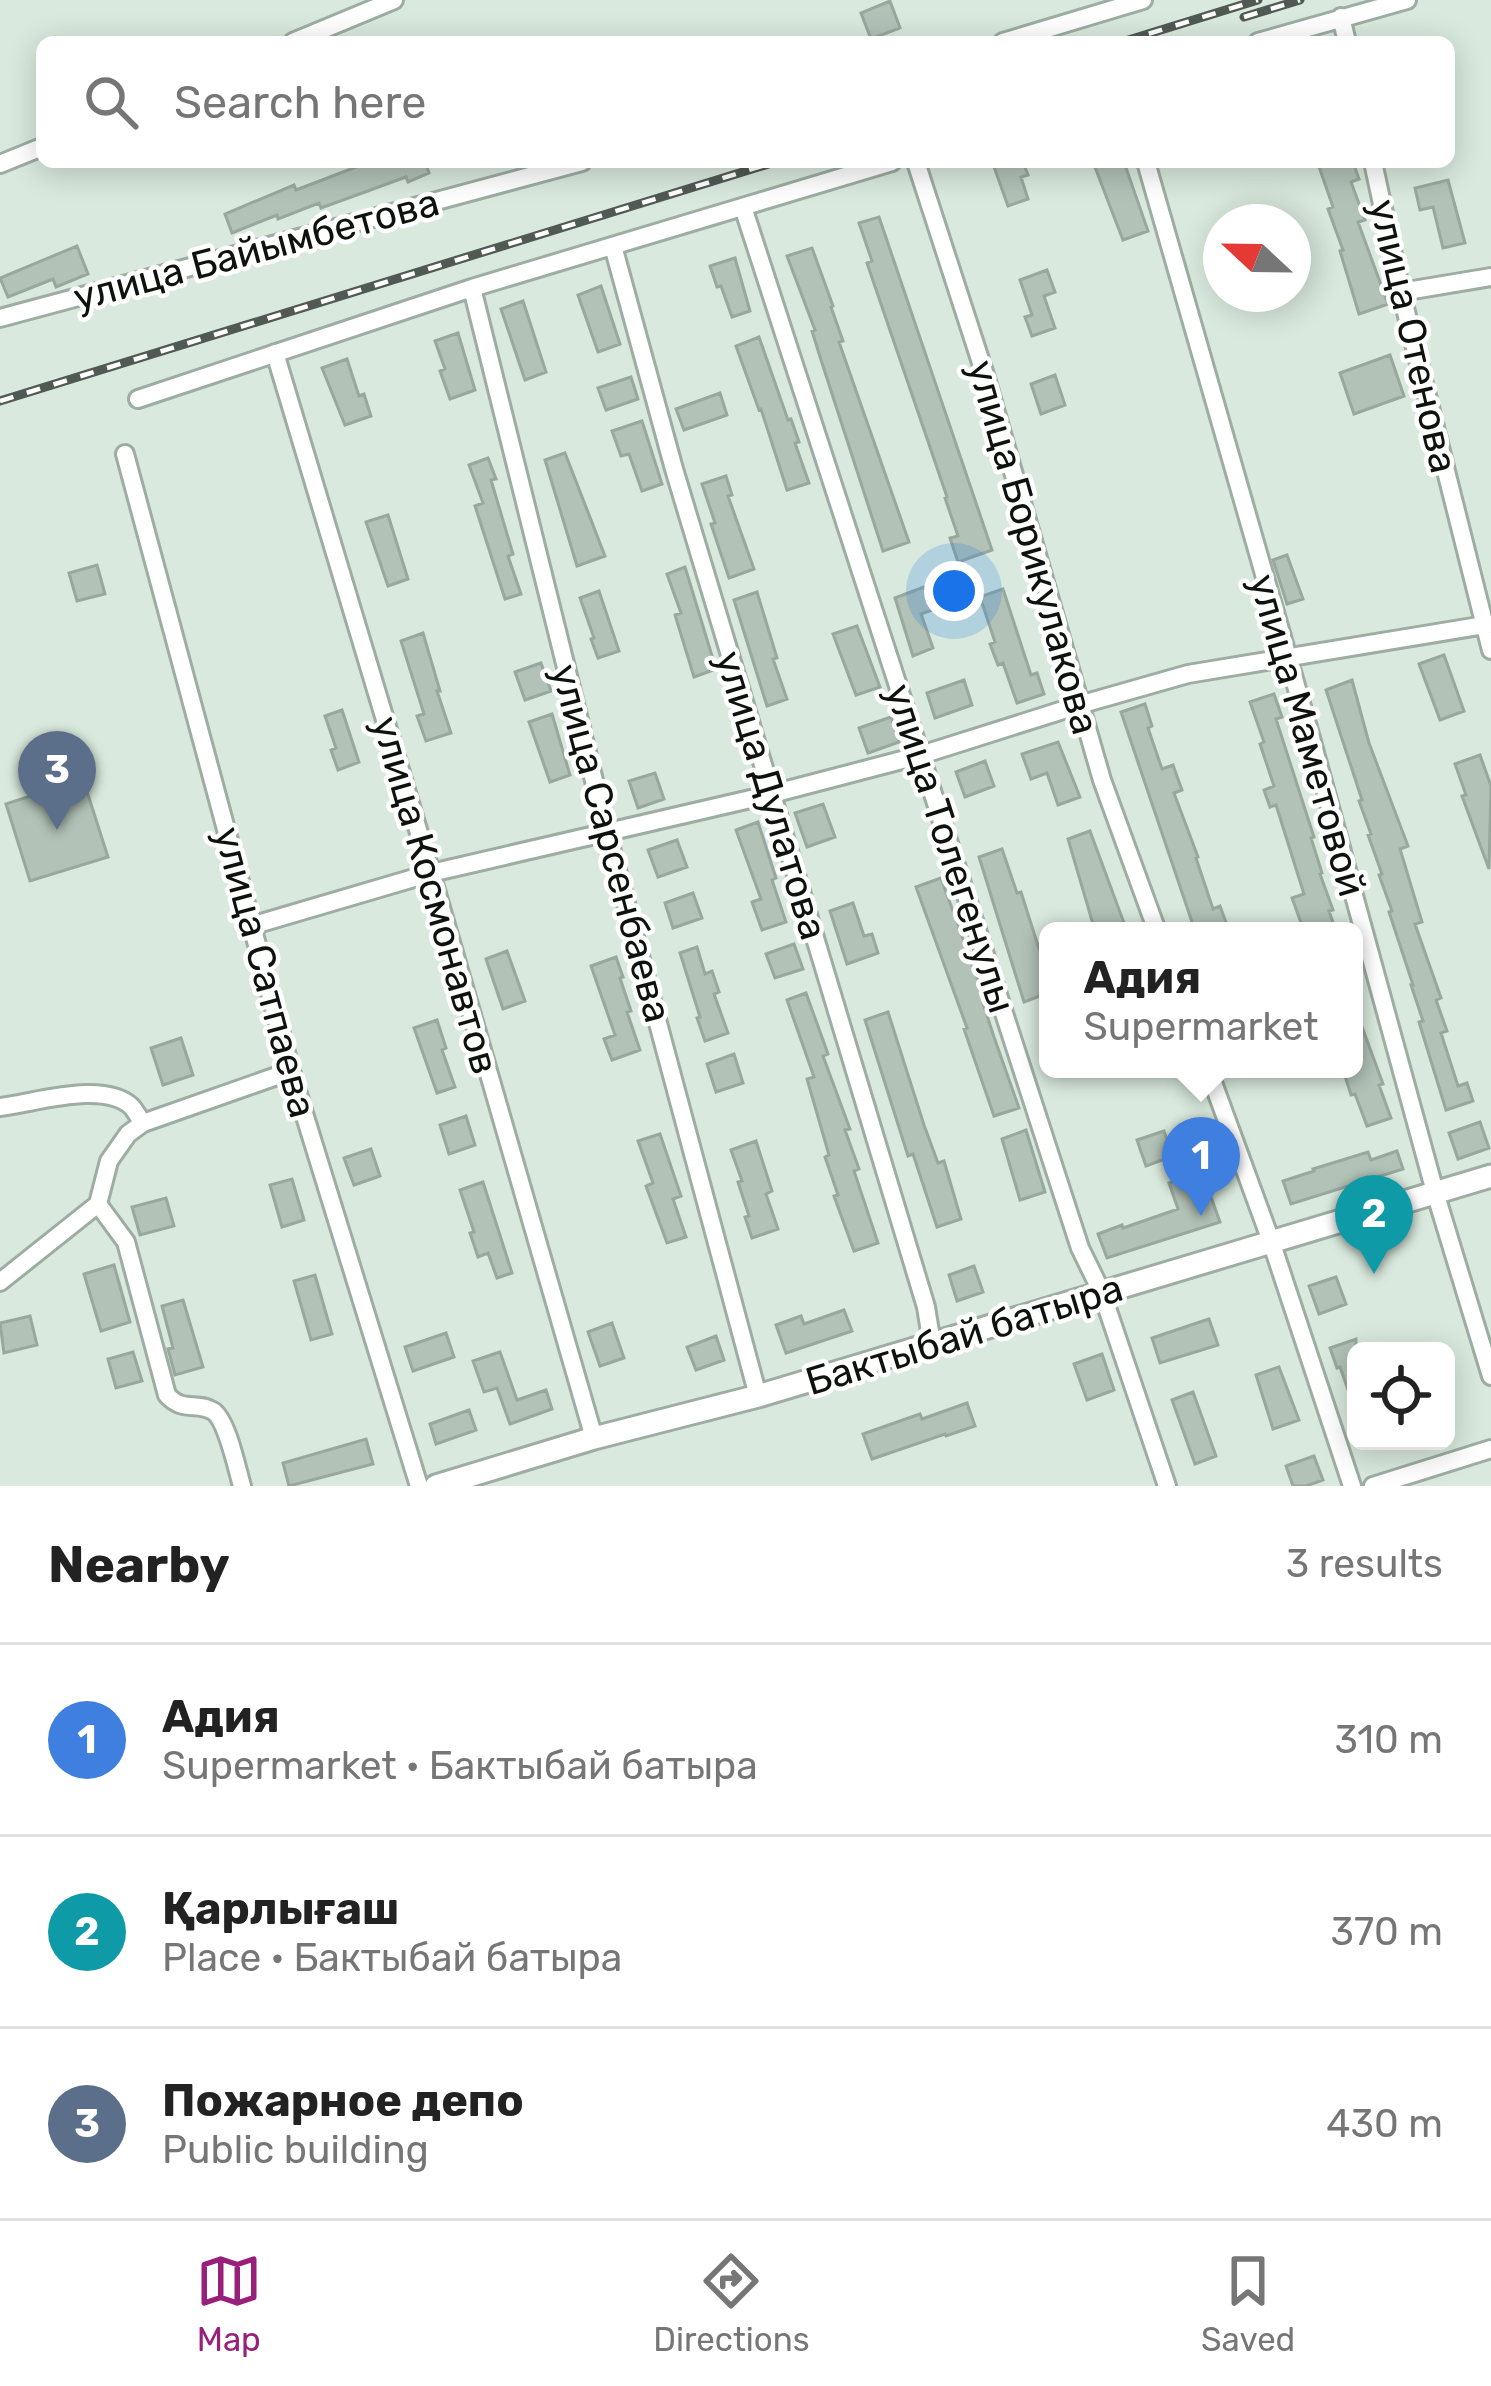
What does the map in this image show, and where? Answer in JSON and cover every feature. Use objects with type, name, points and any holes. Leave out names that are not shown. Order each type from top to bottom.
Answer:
[{"type":"street","points":[[307,36],[394,0]]},
{"type":"street","points":[[1024,36],[1143,0]]},
{"type":"street","points":[[1278,36],[1407,0]]},
{"type":"street","points":[[1341,17],[1346,36]]},
{"type":"street","points":[[0,164],[36,149]]},
{"type":"street","name":"улица Байымбетова","points":[[0,318],[560,168]]},
{"type":"street","points":[[138,399],[472,288],[872,168]]},
{"type":"street","name":"улица Борикулакова","points":[[918,168],[986,378],[1102,780],[1154,922]]},
{"type":"street","name":"улица Маметовой","points":[[1148,168],[1362,922]]},
{"type":"street","name":"улица Отенова","points":[[1374,168],[1491,650]]},
{"type":"street","name":"улица Толегенулы","points":[[743,207],[1080,1248],[1102,1293],[1168,1486]]},
{"type":"street","name":"улица Дулатова","points":[[613,246],[674,469],[926,1307],[932,1344]]},
{"type":"street","points":[[1401,292],[1491,277]]},
{"type":"street","name":"улица Сарсенбаева","points":[[472,288],[607,833],[758,1396]]},
{"type":"street","name":"улица Космонавтов","points":[[275,353],[594,1438]]},
{"type":"street","name":"улица Сатпаева","points":[[125,454],[291,1070],[419,1486]]},
{"type":"street","points":[[254,925],[431,874],[921,755],[1188,674],[1488,624]]},
{"type":"street","name":"улица Маметовой","points":[[1363,927],[1491,1376]]},
{"type":"street","points":[[0,1282],[98,1204],[109,1161],[128,1134],[143,1123],[291,1070]]},
{"type":"street","points":[[1211,1078],[1352,1486]]},
{"type":"street","points":[[0,1107],[105,1094],[131,1106],[143,1123]]},
{"type":"street","name":"Бактыбай батыра","points":[[436,1486],[594,1438],[758,1396],[1491,1176]]},
{"type":"street","points":[[98,1204],[126,1242],[166,1395],[174,1403],[217,1414],[242,1486]]},
{"type":"street","points":[[1373,1486],[1491,1449]]},
{"type":"building","points":[[890,1],[900,28],[870,36],[861,13]]},
{"type":"building","points":[[353,168],[427,168],[429,173],[321,208],[319,203],[278,219],[277,215],[232,233],[225,214],[294,185],[296,190]]},
{"type":"building","points":[[994,168],[1025,168],[1028,175],[1021,177],[1028,199],[1008,206]]},
{"type":"building","points":[[1095,168],[1126,168],[1148,231],[1123,240]]},
{"type":"building","points":[[1319,168],[1355,168],[1359,179],[1351,182],[1365,220],[1358,222],[1388,304],[1359,314],[1328,209],[1333,207]]},
{"type":"building","points":[[1448,180],[1465,243],[1443,248],[1433,207],[1420,210],[1415,188]]},
{"type":"building","points":[[879,217],[992,550],[958,562],[950,538],[958,536],[947,497],[867,263],[872,261],[859,223]]},
{"type":"building","points":[[77,246],[88,274],[56,287],[53,279],[8,297],[0,278]]},
{"type":"building","points":[[812,248],[833,306],[843,341],[839,342],[909,542],[883,551],[815,330],[787,256]]},
{"type":"building","points":[[735,258],[750,311],[732,317],[710,266]]},
{"type":"building","points":[[1047,270],[1055,292],[1044,296],[1055,328],[1032,336],[1025,317],[1032,315],[1020,280]]},
{"type":"building","points":[[601,286],[620,344],[598,352],[578,295]]},
{"type":"building","points":[[523,301],[546,372],[525,380],[501,309]]},
{"type":"building","points":[[458,333],[475,390],[450,399],[435,341]]},
{"type":"building","points":[[759,337],[799,442],[795,443],[809,483],[787,490],[736,346]]},
{"type":"building","points":[[1390,355],[1404,396],[1354,414],[1340,373]]},
{"type":"building","points":[[347,359],[371,416],[345,425],[322,368]]},
{"type":"building","points":[[1055,375],[1065,405],[1041,414],[1031,384]]},
{"type":"building","points":[[631,377],[638,399],[606,410],[598,388]]},
{"type":"building","points":[[720,393],[727,415],[684,430],[676,409]]},
{"type":"building","points":[[642,421],[662,484],[642,491],[629,454],[621,456],[612,431]]},
{"type":"building","points":[[565,453],[605,556],[577,566],[545,460]]},
{"type":"building","points":[[488,458],[513,554],[508,556],[521,594],[505,599],[475,506],[483,503],[469,465]]},
{"type":"building","points":[[726,476],[732,495],[728,496],[754,569],[729,578],[702,484]]},
{"type":"building","points":[[388,515],[408,579],[388,586],[366,522]]},
{"type":"building","points":[[1287,555],[1303,599],[1287,604],[1273,560]]},
{"type":"building","points":[[97,565],[105,594],[77,601],[69,573]]},
{"type":"building","points":[[685,567],[716,669],[694,677],[675,615],[681,613],[667,574]]},
{"type":"building","points":[[924,587],[932,610],[921,614],[933,648],[913,656],[895,598]]},
{"type":"building","points":[[1003,589],[1031,675],[1037,673],[1044,694],[1017,703],[1003,663],[998,665],[990,644],[995,642],[980,597]]},
{"type":"building","points":[[599,591],[619,651],[598,658],[580,598]]},
{"type":"building","points":[[757,592],[787,699],[767,706],[734,600]]},
{"type":"building","points":[[857,626],[880,687],[856,695],[833,634]]},
{"type":"building","points":[[423,633],[451,733],[426,741],[417,716],[424,714],[401,641]]},
{"type":"building","points":[[1444,655],[1464,711],[1440,720],[1419,664]]},
{"type":"building","points":[[541,663],[551,691],[525,700],[515,672]]},
{"type":"building","points":[[964,680],[972,705],[935,718],[927,693]]},
{"type":"building","points":[[1352,680],[1369,743],[1408,846],[1400,849],[1422,922],[1415,924],[1441,998],[1436,1000],[1447,1031],[1441,1033],[1458,1086],[1467,1083],[1473,1101],[1446,1110],[1362,800],[1326,690]]},
{"type":"building","points":[[1274,694],[1282,717],[1276,719],[1314,837],[1333,922],[1301,922],[1292,898],[1304,894],[1276,805],[1270,807],[1264,790],[1274,786],[1250,702]]},
{"type":"building","points":[[1145,704],[1162,769],[1173,765],[1182,790],[1174,793],[1213,909],[1220,906],[1226,922],[1192,922],[1121,712]]},
{"type":"building","points":[[342,710],[359,762],[338,770],[325,716]]},
{"type":"building","points":[[552,714],[570,775],[550,782],[529,722]]},
{"type":"building","points":[[891,717],[899,742],[868,753],[859,728]]},
{"type":"building","points":[[1058,742],[1080,797],[1058,805],[1047,773],[1031,779],[1022,754]]},
{"type":"building","points":[[1480,755],[1491,786],[1489,869],[1455,764]]},
{"type":"building","points":[[985,761],[994,786],[965,797],[956,772]]},
{"type":"building","points":[[655,773],[664,799],[638,808],[629,781]]},
{"type":"building","points":[[83,779],[108,857],[30,881],[6,804]]},
{"type":"building","points":[[823,804],[835,837],[807,847],[795,813]]},
{"type":"building","points":[[758,822],[786,922],[762,930],[752,902],[761,899],[736,830]]},
{"type":"building","points":[[1090,831],[1124,922],[1092,922],[1068,839]]},
{"type":"building","points":[[677,840],[687,867],[658,877],[648,850]]},
{"type":"building","points":[[1002,849],[1039,949],[1039,996],[1024,1002],[979,857]]},
{"type":"building","points":[[941,878],[1019,1108],[994,1116],[916,887]]},
{"type":"building","points":[[693,893],[702,918],[673,928],[665,903]]},
{"type":"building","points":[[853,903],[864,936],[872,934],[878,953],[847,964],[830,911]]},
{"type":"building","points":[[794,944],[803,969],[775,978],[766,954]]},
{"type":"building","points":[[697,947],[705,974],[712,971],[719,992],[714,994],[728,1033],[705,1041],[680,953]]},
{"type":"building","points":[[507,951],[525,1001],[503,1009],[486,959]]},
{"type":"building","points":[[616,957],[640,1050],[612,1060],[604,1039],[615,1035],[591,966]]},
{"type":"building","points":[[806,993],[850,1129],[845,1130],[859,1169],[854,1171],[878,1243],[854,1251],[834,1196],[838,1195],[825,1157],[829,1155],[807,1079],[814,1077],[787,1000]]},
{"type":"building","points":[[888,1012],[924,1125],[938,1163],[944,1161],[961,1219],[937,1227],[913,1154],[908,1156],[865,1020]]},
{"type":"building","points":[[437,1020],[455,1087],[437,1093],[414,1028]]},
{"type":"building","points":[[1363,1030],[1391,1118],[1367,1126],[1355,1094],[1351,1095],[1346,1078],[1363,1078]]},
{"type":"building","points":[[181,1038],[193,1075],[163,1085],[151,1048]]},
{"type":"building","points":[[734,1054],[743,1083],[716,1092],[707,1064]]},
{"type":"building","points":[[466,1116],[475,1145],[449,1154],[440,1125]]},
{"type":"building","points":[[1480,1122],[1489,1148],[1458,1159],[1449,1133]]},
{"type":"building","points":[[1026,1130],[1045,1192],[1020,1200],[1002,1139]]},
{"type":"building","points":[[1164,1131],[1173,1156],[1146,1166],[1137,1140]]},
{"type":"building","points":[[660,1134],[681,1196],[673,1199],[686,1237],[667,1243],[646,1186],[653,1183],[638,1141]]},
{"type":"building","points":[[756,1141],[778,1229],[752,1238],[731,1150]]},
{"type":"building","points":[[371,1149],[380,1176],[354,1185],[344,1158]]},
{"type":"building","points":[[1397,1151],[1403,1169],[1291,1204],[1283,1181],[1368,1152],[1371,1160]]},
{"type":"building","points":[[1202,1172],[1220,1222],[1107,1258],[1098,1234],[1178,1209],[1169,1183]]},
{"type":"building","points":[[292,1179],[304,1220],[282,1227],[270,1185]]},
{"type":"building","points":[[483,1182],[512,1273],[497,1278],[488,1253],[478,1257],[460,1190]]},
{"type":"building","points":[[166,1198],[174,1226],[140,1235],[132,1207]]},
{"type":"building","points":[[114,1265],[130,1322],[101,1331],[84,1274]]},
{"type":"building","points":[[974,1266],[983,1292],[957,1301],[949,1275]]},
{"type":"building","points":[[315,1275],[332,1334],[311,1340],[294,1281]]},
{"type":"building","points":[[1336,1277],[1346,1304],[1319,1314],[1309,1286]]},
{"type":"building","points":[[183,1300],[203,1367],[175,1375],[162,1306]]},
{"type":"building","points":[[844,1310],[852,1331],[786,1353],[776,1325],[801,1316],[804,1324]]},
{"type":"building","points":[[30,1316],[37,1345],[4,1353],[0,1323]]},
{"type":"building","points":[[1209,1319],[1218,1345],[1160,1363],[1152,1338]]},
{"type":"building","points":[[612,1323],[624,1358],[600,1366],[588,1332]]},
{"type":"building","points":[[446,1333],[454,1357],[413,1371],[405,1347]]},
{"type":"building","points":[[716,1336],[724,1360],[696,1370],[687,1347]]},
{"type":"building","points":[[1347,1342],[1347,1387],[1337,1368],[1330,1348]]},
{"type":"building","points":[[133,1352],[142,1381],[116,1388],[108,1359]]},
{"type":"building","points":[[500,1352],[517,1400],[546,1390],[552,1409],[510,1424],[497,1388],[484,1392],[473,1361]]},
{"type":"building","points":[[1102,1354],[1114,1390],[1087,1400],[1074,1364]]},
{"type":"building","points":[[1279,1367],[1299,1420],[1273,1429],[1256,1375]]},
{"type":"building","points":[[1193,1392],[1216,1456],[1195,1464],[1172,1400]]},
{"type":"building","points":[[967,1403],[975,1426],[872,1459],[863,1434]]},
{"type":"building","points":[[469,1410],[476,1430],[436,1444],[430,1424]]},
{"type":"building","points":[[366,1439],[373,1464],[289,1486],[283,1463]]},
{"type":"building","points":[[1314,1456],[1323,1480],[1293,1486],[1286,1466]]},
{"type":"railway","points":[[1141,36],[1258,0]]},
{"type":"railway","points":[[1244,17],[1300,0]]},
{"type":"railway","points":[[0,401],[756,168]]},
{"type":"place","name":"Пожарное депо","points":[[57,830]]},
{"type":"place","name":"Адия","points":[[1201,1216]]},
{"type":"place","name":"Қарлығаш","points":[[1374,1274]]}]
